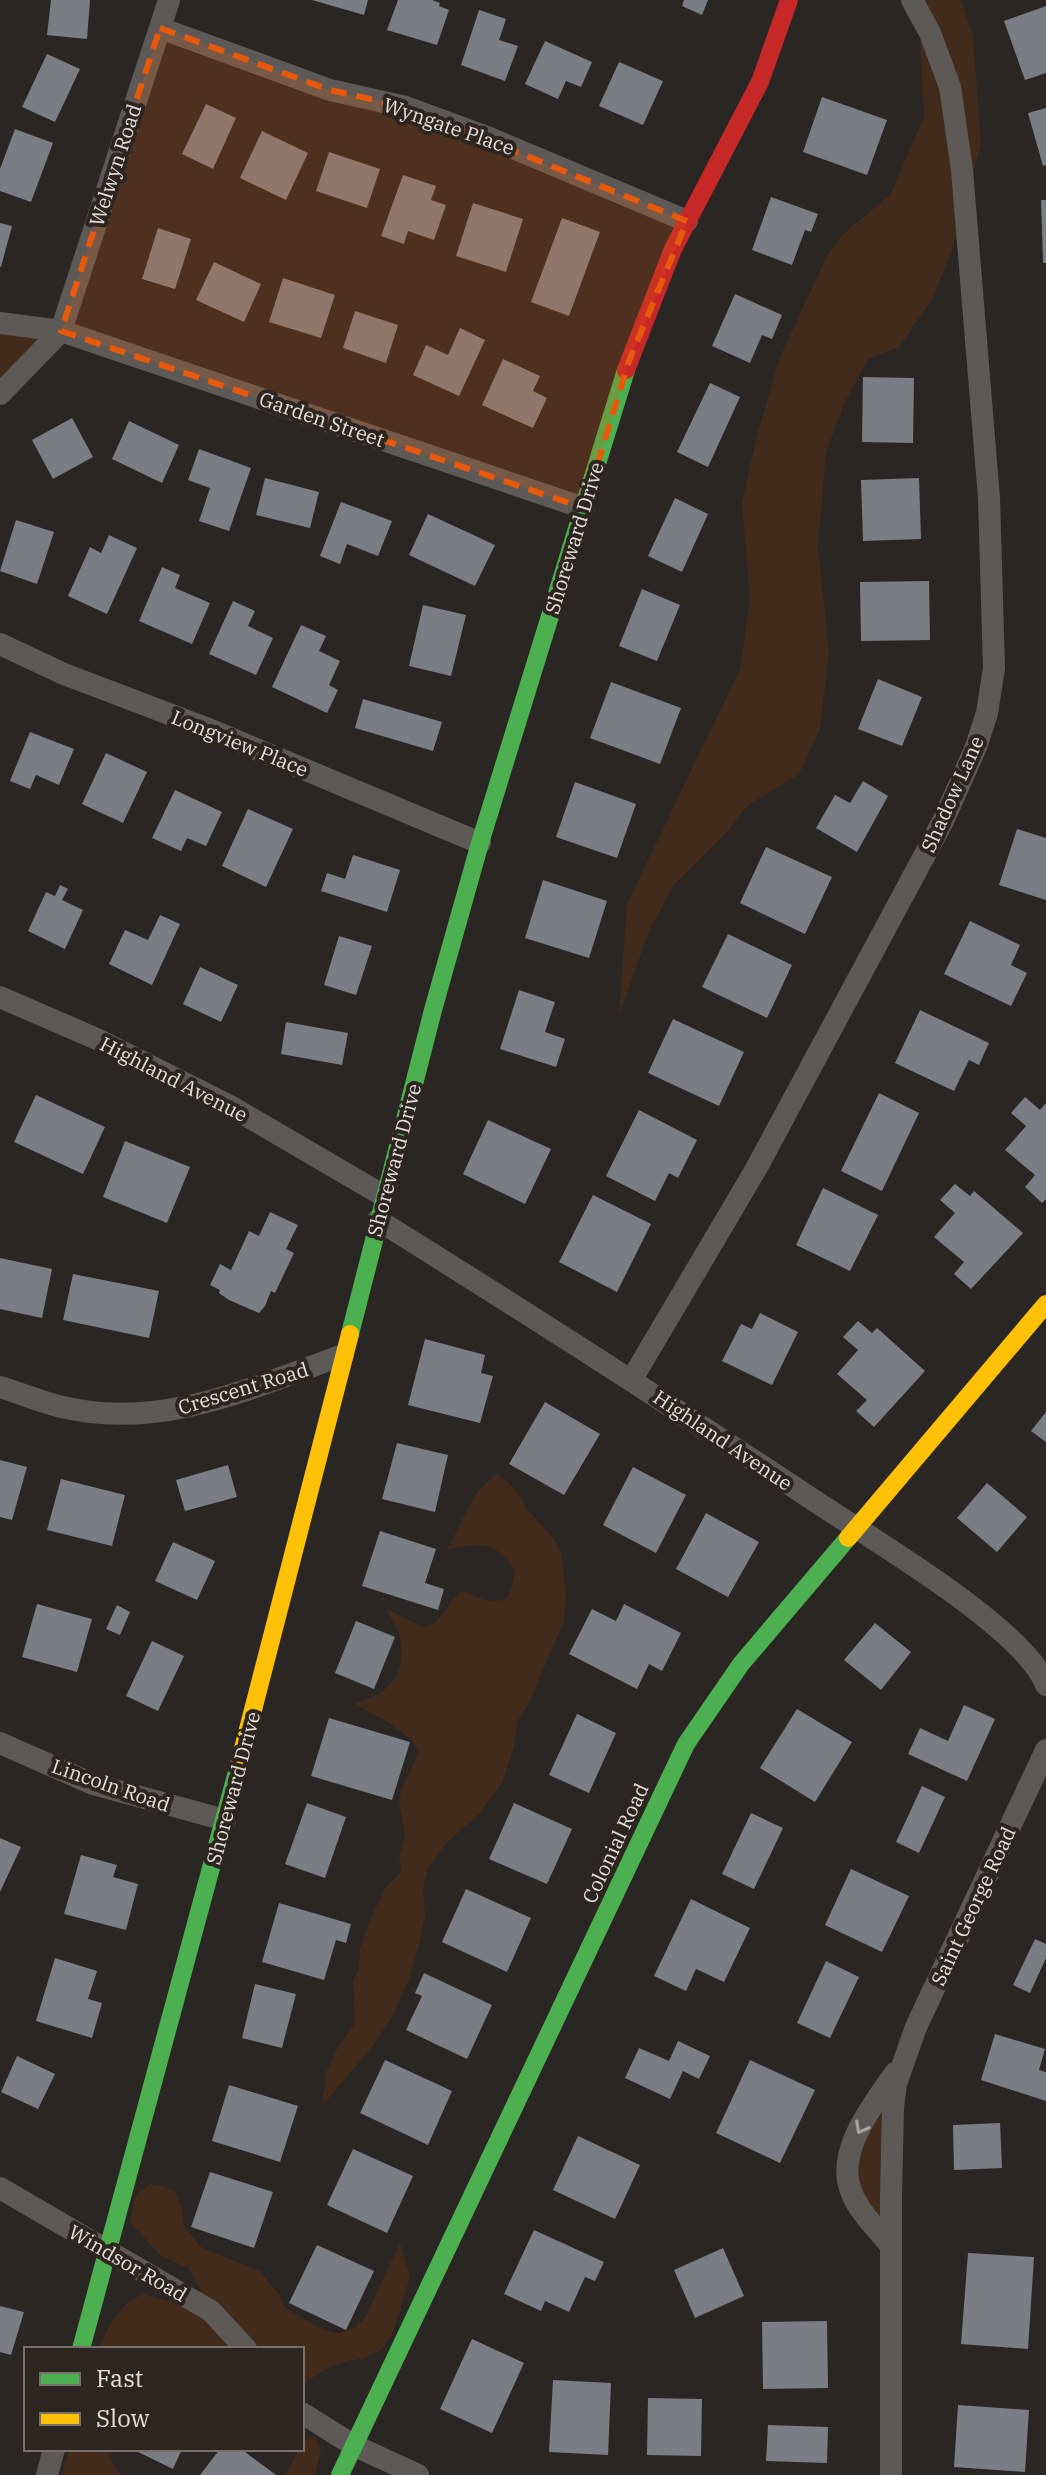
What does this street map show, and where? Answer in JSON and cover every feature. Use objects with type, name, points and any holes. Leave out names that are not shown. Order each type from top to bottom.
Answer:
[{"type":"street","name":"Welwyn Road","points":[[61,331],[169,0]]},
{"type":"street","name":"Shoreward Drive","points":[[82,2347],[225,1820],[384,1196],[480,843],[629,361],[663,269],[760,82],[789,0]]},
{"type":"street","name":"Shadow Lane","points":[[632,1379],[756,1169],[935,835],[976,747],[987,713],[994,668],[989,498],[962,170],[950,87],[930,33],[912,0]]},
{"type":"street","name":"Wyngate Place","points":[[160,28],[330,90],[406,107],[487,137],[687,221]]},
{"type":"street","name":"Garden Street","points":[[0,323],[61,331],[584,508]]},
{"type":"street","points":[[0,394],[61,331]]},
{"type":"street","name":"Longview Place","points":[[0,644],[64,674],[206,728],[480,843]]},
{"type":"street","name":"Highland Avenue","points":[[0,997],[99,1040],[230,1106],[384,1196]]},
{"type":"street","name":"Highland Avenue","points":[[378,1220],[632,1379],[908,1562],[1003,1631],[1041,1672],[1046,1685]]},
{"type":"street","name":"Colonial Road","points":[[340,2475],[686,1744],[741,1664],[1046,1304]]},
{"type":"street","name":"Crescent Road","points":[[0,1387],[61,1407],[105,1412],[170,1411],[225,1398],[343,1355]]},
{"type":"street","name":"Lincoln Road","points":[[0,1743],[93,1784],[225,1820]]},
{"type":"street","name":"Saint George Road","points":[[891,2475],[893,2108],[903,2062],[916,2027],[1046,1750]]},
{"type":"street","name":"Saint George Road","points":[[891,2246],[850,2191],[849,2156],[862,2125],[903,2062]]},
{"type":"street","name":"Windsor Road","points":[[0,2188],[211,2311],[235,2333],[245,2347]]},
{"type":"street","points":[[304,2414],[353,2445],[418,2475]]},
{"type":"street","points":[[47,2475],[53,2451]]},
{"type":"highlighted area","points":[[160,28],[330,90],[406,107],[687,221],[629,361],[584,508],[61,331]]},
{"type":"shaded area","points":[[918,0],[961,0],[973,35],[981,145],[953,247],[933,298],[899,347],[868,359],[845,402],[826,452],[818,546],[829,653],[820,729],[799,774],[747,806],[727,832],[673,886],[649,931],[619,1015],[627,904],[740,669],[750,600],[742,502],[780,357],[827,256],[842,235],[890,195],[924,117]]},
{"type":"shaded area","points":[[0,323],[61,331],[0,394]]},
{"type":"shaded area","points":[[498,1474],[515,1489],[562,1554],[566,1598],[564,1620],[531,1699],[517,1722],[514,1747],[502,1783],[479,1814],[446,1843],[428,1868],[423,1889],[425,1915],[420,1941],[409,1979],[393,2015],[372,2047],[321,2107],[327,2070],[355,2023],[353,1980],[359,1968],[360,1948],[385,1888],[401,1872],[399,1856],[405,1836],[399,1803],[401,1790],[419,1752],[407,1736],[354,1703],[385,1689],[401,1663],[400,1639],[387,1609],[425,1628],[437,1620],[463,1591],[489,1601],[506,1599],[515,1570],[500,1553],[485,1545],[446,1550],[480,1489]]},
{"type":"shaded area","points":[[891,2084],[887,2234],[855,2191],[862,2136]]},
{"type":"shaded area","points":[[150,2184],[175,2191],[182,2208],[184,2226],[201,2247],[259,2271],[279,2294],[284,2307],[321,2329],[338,2333],[355,2328],[365,2317],[400,2243],[410,2277],[393,2333],[382,2349],[365,2358],[330,2367],[304,2383],[304,2347],[100,2347],[116,2317],[135,2298],[143,2294],[166,2301],[202,2291],[188,2268],[161,2256],[130,2222],[135,2196]]},
{"type":"shaded area","points":[[315,2436],[321,2450],[315,2475],[286,2475],[297,2451],[304,2451],[304,2442]]},
{"type":"shaded area","points":[[68,2451],[108,2451],[120,2475],[62,2475]]},
{"type":"building","points":[[51,0],[90,0],[87,39],[47,35]]},
{"type":"building","points":[[312,0],[368,0],[364,15]]},
{"type":"building","points":[[398,0],[432,0],[449,10],[437,45],[387,30]]},
{"type":"building","points":[[684,0],[708,0],[702,15],[682,6]]},
{"type":"building","points":[[1046,6],[1046,73],[1025,80],[1004,21]]},
{"type":"building","points":[[479,10],[506,19],[499,40],[518,46],[505,81],[461,65]]},
{"type":"building","points":[[545,41],[592,62],[581,87],[566,81],[558,99],[525,84]]},
{"type":"building","points":[[47,54],[80,69],[55,122],[22,107]]},
{"type":"building","points":[[619,62],[663,81],[643,125],[599,106]]},
{"type":"building","points":[[822,97],[887,120],[867,175],[803,152]]},
{"type":"building","points":[[206,104],[236,118],[213,169],[182,154]]},
{"type":"building","points":[[1046,108],[1046,165],[1043,166],[1028,113]]},
{"type":"building","points":[[15,129],[53,143],[31,202],[0,191],[0,169]]},
{"type":"building","points":[[262,131],[308,153],[286,200],[240,178]]},
{"type":"building","points":[[329,152],[380,169],[367,208],[316,191]]},
{"type":"building","points":[[403,175],[436,186],[431,200],[446,205],[434,240],[408,231],[404,244],[381,236]]},
{"type":"building","points":[[771,197],[818,214],[811,232],[805,230],[792,265],[752,250]]},
{"type":"building","points":[[1041,200],[1046,200],[1046,263],[1043,263]]},
{"type":"building","points":[[473,203],[523,219],[506,272],[456,256]]},
{"type":"building","points":[[562,218],[600,232],[569,316],[531,302]]},
{"type":"building","points":[[0,223],[12,226],[1,267],[0,267]]},
{"type":"building","points":[[158,228],[191,239],[175,289],[142,279]]},
{"type":"building","points":[[214,262],[261,284],[244,322],[196,300]]},
{"type":"building","points":[[283,278],[335,295],[321,338],[269,322]]},
{"type":"building","points":[[735,294],[782,315],[772,339],[762,335],[750,363],[712,346]]},
{"type":"building","points":[[355,311],[398,325],[386,363],[343,348]]},
{"type":"building","points":[[460,328],[485,340],[459,396],[413,375],[426,345],[448,355]]},
{"type":"building","points":[[503,359],[540,376],[533,391],[547,398],[533,428],[482,405]]},
{"type":"building","points":[[863,377],[914,378],[913,443],[862,442]]},
{"type":"building","points":[[710,383],[740,397],[708,467],[677,452]]},
{"type":"building","points":[[72,418],[93,457],[53,479],[32,440]]},
{"type":"building","points":[[129,421],[179,445],[162,483],[112,459]]},
{"type":"building","points":[[199,449],[251,468],[229,531],[199,521],[210,488],[188,480]]},
{"type":"building","points":[[265,478],[319,492],[310,528],[256,515]]},
{"type":"building","points":[[919,478],[921,539],[863,541],[861,480]]},
{"type":"building","points":[[675,498],[708,514],[682,572],[648,556]]},
{"type":"building","points":[[341,502],[392,521],[378,556],[347,544],[340,564],[320,556]]},
{"type":"building","points":[[428,514],[495,545],[475,586],[409,555]]},
{"type":"building","points":[[16,520],[54,532],[37,584],[0,571]]},
{"type":"building","points":[[109,535],[137,548],[107,614],[68,596],[90,547],[101,553]]},
{"type":"building","points":[[162,567],[180,575],[175,588],[210,603],[192,644],[139,621]]},
{"type":"building","points":[[929,581],[930,640],[861,641],[860,582]]},
{"type":"building","points":[[642,589],[680,605],[657,661],[619,646]]},
{"type":"building","points":[[233,601],[255,611],[248,626],[273,638],[256,675],[209,654]]},
{"type":"building","points":[[423,605],[466,615],[451,676],[409,666]]},
{"type":"building","points":[[301,625],[326,636],[319,651],[340,661],[329,685],[338,690],[327,713],[272,687]]},
{"type":"building","points":[[878,679],[922,697],[902,746],[858,729]]},
{"type":"building","points":[[611,682],[681,708],[660,764],[590,738]]},
{"type":"building","points":[[363,699],[442,722],[433,751],[355,728]]},
{"type":"building","points":[[30,732],[74,749],[59,785],[36,775],[30,789],[10,781]]},
{"type":"building","points":[[106,753],[147,772],[123,823],[82,804]]},
{"type":"building","points":[[863,781],[888,796],[857,852],[816,828],[835,795],[850,803]]},
{"type":"building","points":[[575,782],[636,804],[617,858],[556,837]]},
{"type":"building","points":[[175,790],[222,812],[206,846],[187,838],[181,851],[152,838]]},
{"type":"building","points":[[248,809],[293,829],[266,887],[222,866]]},
{"type":"building","points":[[1017,829],[1046,838],[1046,900],[999,885]]},
{"type":"building","points":[[766,847],[832,877],[805,934],[740,903]]},
{"type":"building","points":[[353,855],[400,870],[387,912],[321,891],[327,873],[345,879]]},
{"type":"building","points":[[543,880],[607,901],[589,958],[525,938]]},
{"type":"building","points":[[60,885],[68,889],[62,900],[83,910],[65,949],[28,931],[46,892],[55,896]]},
{"type":"building","points":[[160,915],[180,924],[152,985],[109,964],[125,930],[148,940]]},
{"type":"building","points":[[970,921],[1020,945],[1011,965],[1027,973],[1011,1006],[944,974]]},
{"type":"building","points":[[728,934],[792,965],[767,1018],[702,987]]},
{"type":"building","points":[[339,936],[372,946],[356,995],[324,985]]},
{"type":"building","points":[[200,967],[238,985],[221,1022],[183,1004]]},
{"type":"building","points":[[519,990],[555,1002],[545,1032],[565,1039],[556,1067],[500,1049]]},
{"type":"building","points":[[920,1010],[989,1043],[979,1065],[969,1060],[954,1091],[895,1063]]},
{"type":"building","points":[[673,1019],[744,1052],[719,1106],[648,1073]]},
{"type":"building","points":[[286,1022],[348,1033],[342,1065],[281,1054]]},
{"type":"building","points":[[879,1093],[919,1113],[882,1191],[841,1171]]},
{"type":"building","points":[[36,1095],[105,1127],[83,1174],[14,1142]]},
{"type":"building","points":[[1025,1097],[1040,1110],[1046,1103],[1046,1199],[1042,1203],[1025,1187],[1035,1175],[1005,1150],[1026,1126],[1011,1113]]},
{"type":"building","points":[[639,1110],[697,1140],[678,1178],[669,1173],[655,1201],[606,1176]]},
{"type":"building","points":[[488,1120],[551,1149],[525,1204],[463,1174]]},
{"type":"building","points":[[125,1141],[190,1167],[167,1223],[103,1197]]},
{"type":"building","points":[[955,1184],[970,1196],[974,1191],[1023,1233],[971,1289],[954,1274],[964,1262],[934,1237],[955,1213],[940,1200]]},
{"type":"building","points":[[823,1188],[878,1215],[850,1271],[796,1245]]},
{"type":"building","points":[[593,1195],[651,1224],[617,1292],[559,1262]]},
{"type":"building","points":[[270,1212],[298,1225],[286,1249],[294,1253],[275,1293],[271,1291],[259,1313],[229,1300],[210,1285],[220,1264],[231,1270],[249,1231],[259,1236]]},
{"type":"building","points":[[0,1258],[52,1269],[42,1318],[0,1309]]},
{"type":"building","points":[[73,1274],[159,1291],[149,1338],[63,1320]]},
{"type":"building","points":[[760,1313],[798,1332],[772,1385],[722,1361],[741,1324],[752,1329]]},
{"type":"building","points":[[858,1321],[872,1333],[877,1328],[925,1371],[874,1427],[856,1411],[867,1400],[837,1374],[858,1350],[843,1337]]},
{"type":"building","points":[[425,1339],[485,1355],[481,1373],[493,1376],[480,1423],[408,1405]]},
{"type":"building","points":[[545,1402],[600,1434],[564,1495],[509,1464]]},
{"type":"building","points":[[1046,1412],[1046,1442],[1031,1431]]},
{"type":"building","points":[[397,1443],[448,1455],[435,1512],[382,1499]]},
{"type":"building","points":[[0,1460],[27,1467],[12,1520],[0,1517]]},
{"type":"building","points":[[228,1465],[237,1497],[185,1511],[176,1480]]},
{"type":"building","points":[[633,1467],[686,1495],[656,1553],[603,1525]]},
{"type":"building","points":[[61,1479],[125,1495],[112,1546],[47,1530]]},
{"type":"building","points":[[987,1483],[1027,1517],[997,1552],[957,1518]]},
{"type":"building","points":[[706,1513],[759,1542],[728,1597],[676,1569]]},
{"type":"building","points":[[380,1531],[436,1549],[425,1583],[444,1589],[438,1610],[362,1586]]},
{"type":"building","points":[[173,1542],[215,1561],[197,1600],[155,1581]]},
{"type":"building","points":[[37,1604],[92,1619],[77,1672],[22,1657]]},
{"type":"building","points":[[624,1604],[681,1633],[662,1671],[649,1664],[637,1689],[569,1654],[592,1609],[616,1621]]},
{"type":"building","points":[[117,1605],[130,1612],[120,1635],[106,1629]]},
{"type":"building","points":[[356,1621],[395,1637],[374,1689],[335,1673]]},
{"type":"building","points":[[875,1623],[911,1652],[881,1690],[844,1660]]},
{"type":"building","points":[[152,1641],[184,1656],[158,1711],[126,1696]]},
{"type":"building","points":[[964,1705],[995,1719],[967,1781],[908,1754],[920,1728],[948,1741]]},
{"type":"building","points":[[797,1709],[852,1742],[815,1802],[760,1768]]},
{"type":"building","points":[[577,1714],[616,1733],[589,1793],[549,1775]]},
{"type":"building","points":[[329,1718],[410,1742],[392,1800],[311,1776]]},
{"type":"building","points":[[922,1786],[945,1797],[919,1853],[896,1842]]},
{"type":"building","points":[[307,1803],[346,1817],[325,1878],[285,1864]]},
{"type":"building","points":[[514,1803],[572,1829],[547,1884],[489,1859]]},
{"type":"building","points":[[751,1813],[783,1828],[754,1889],[722,1874]]},
{"type":"building","points":[[0,1838],[21,1847],[0,1892]]},
{"type":"building","points":[[81,1855],[117,1865],[113,1877],[138,1884],[126,1930],[64,1914]]},
{"type":"building","points":[[851,1869],[909,1896],[882,1952],[825,1925]]},
{"type":"building","points":[[466,1889],[531,1918],[507,1972],[442,1942]]},
{"type":"building","points":[[691,1899],[750,1928],[724,1982],[696,1969],[686,1991],[654,1976]]},
{"type":"building","points":[[279,1903],[351,1924],[346,1943],[336,1940],[324,1980],[262,1962]]},
{"type":"building","points":[[1035,1939],[1046,1944],[1046,1958],[1030,1993],[1013,1985]]},
{"type":"building","points":[[55,1958],[97,1971],[88,1999],[102,2003],[92,2038],[36,2021]]},
{"type":"building","points":[[826,1961],[859,1977],[830,2038],[797,2023]]},
{"type":"building","points":[[424,1973],[492,2005],[467,2059],[406,2030],[422,1996],[415,1993]]},
{"type":"building","points":[[255,1984],[296,1994],[282,2048],[242,2038]]},
{"type":"building","points":[[995,2034],[1045,2049],[1039,2070],[1046,2072],[1046,2101],[981,2080]]},
{"type":"building","points":[[678,2041],[710,2056],[699,2079],[683,2071],[670,2099],[625,2078],[639,2048],[669,2061]]},
{"type":"building","points":[[17,2056],[55,2074],[38,2109],[1,2092]]},
{"type":"building","points":[[385,2060],[452,2091],[428,2145],[360,2113]]},
{"type":"building","points":[[750,2060],[815,2090],[780,2163],[716,2133]]},
{"type":"building","points":[[229,2085],[298,2106],[280,2162],[212,2141]]},
{"type":"building","points":[[1000,2123],[1002,2168],[954,2170],[953,2125]]},
{"type":"building","points":[[578,2136],[640,2165],[615,2219],[553,2190]]},
{"type":"building","points":[[353,2149],[413,2176],[387,2233],[327,2205]]},
{"type":"building","points":[[210,2172],[273,2192],[254,2248],[191,2227]]},
{"type":"building","points":[[534,2230],[604,2262],[595,2281],[585,2277],[569,2312],[545,2301],[541,2311],[504,2294]]},
{"type":"building","points":[[317,2245],[374,2271],[346,2330],[289,2303]]},
{"type":"building","points":[[723,2248],[744,2296],[695,2318],[674,2270]]},
{"type":"building","points":[[968,2253],[1034,2257],[1028,2349],[961,2344]]},
{"type":"building","points":[[0,2306],[24,2312],[11,2355],[0,2352]]},
{"type":"building","points":[[827,2321],[828,2388],[763,2389],[762,2322]]},
{"type":"building","points":[[472,2339],[524,2363],[492,2433],[440,2409]]},
{"type":"building","points":[[553,2380],[611,2383],[608,2455],[549,2452]]},
{"type":"building","points":[[648,2398],[702,2399],[701,2456],[647,2455]]},
{"type":"building","points":[[958,2405],[1029,2410],[1025,2472],[954,2467]]},
{"type":"building","points":[[768,2425],[828,2427],[827,2463],[766,2461]]},
{"type":"building","points":[[136,2451],[181,2451],[173,2469]]},
{"type":"building","points":[[218,2451],[244,2451],[276,2475],[200,2475]]},
{"type":"traffic: fast","points":[[350,1334],[433,1010],[480,843],[626,370]]},
{"type":"traffic: fast","points":[[340,2475],[686,1744],[741,1664],[848,1538]]},
{"type":"traffic: fast","points":[[82,2347],[238,1768]]},
{"type":"traffic: slow","points":[[848,1538],[1046,1304]]},
{"type":"traffic: slow","points":[[238,1768],[350,1334]]},
{"type":"traffic: jam","points":[[626,370],[673,249],[760,82],[789,0]]}]
